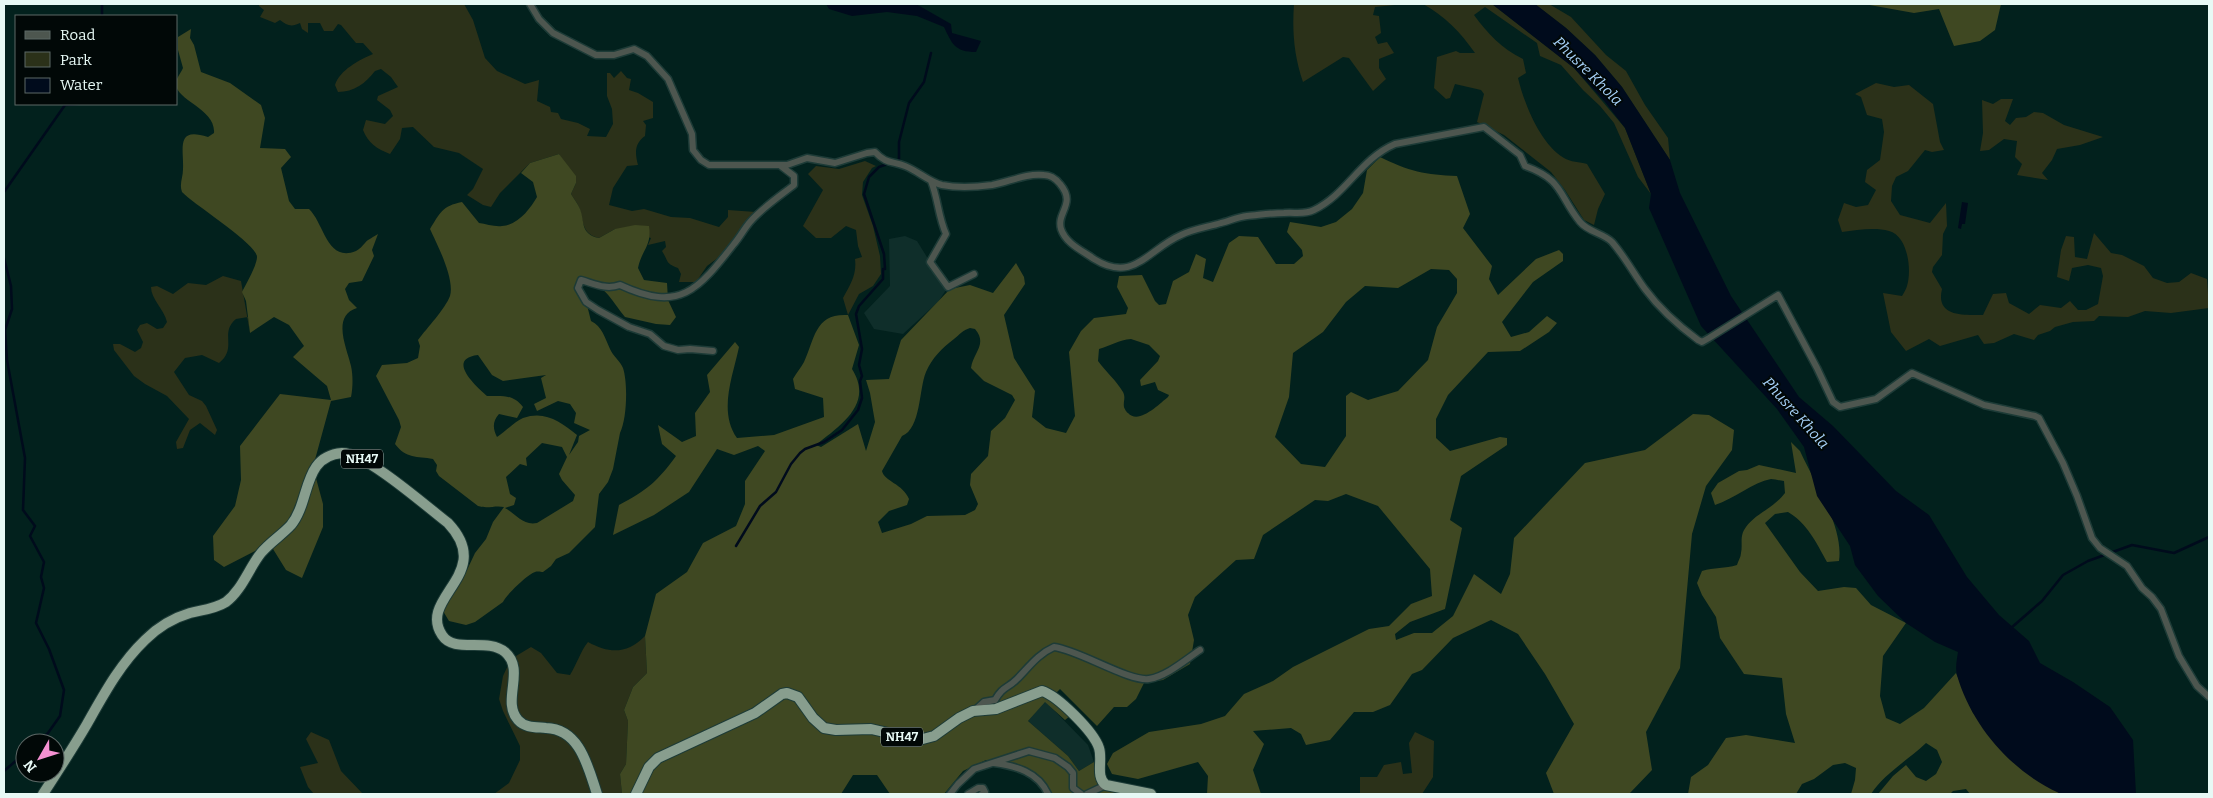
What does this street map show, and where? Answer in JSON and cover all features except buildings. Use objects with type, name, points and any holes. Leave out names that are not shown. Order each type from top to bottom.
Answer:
[{"type":"highway","name":"NH47","points":[[43,794],[67,758],[101,697],[138,646],[165,624],[187,614],[219,605],[232,596],[262,552],[294,521],[316,464],[329,456],[350,454],[366,461],[448,523],[458,534],[464,548],[464,561],[438,612],[437,623],[442,636],[451,643],[491,646],[506,653],[511,659],[514,670],[512,701],[515,716],[519,721],[530,727],[556,728],[569,736],[584,758],[597,794]]},
{"type":"highway","name":"NH47","points":[[636,794],[649,768],[658,758],[755,713],[782,694],[787,693],[798,697],[813,718],[824,728],[836,730],[871,729],[911,739],[927,739],[973,712],[996,709],[1039,691],[1050,695],[1093,737],[1100,752],[1101,778],[1106,785]]},
{"type":"highway","points":[[1106,785],[1151,794]]},
{"type":"street","points":[[530,4],[553,33],[596,55],[614,55],[634,49],[648,56],[668,79],[692,134],[693,150],[701,160],[709,165],[787,166],[807,158],[835,163],[876,152],[881,159],[891,164],[905,166],[943,185],[976,186],[1034,174],[1047,175],[1056,180],[1065,190],[1068,198],[1060,224],[1070,243],[1106,266],[1116,269],[1137,264],[1180,235],[1244,216],[1298,214],[1312,211],[1343,189],[1354,174],[1374,156],[1395,144],[1484,127],[1520,155],[1525,166],[1542,172],[1550,178],[1563,194],[1580,223],[1610,240],[1660,307],[1698,340],[1702,342],[1778,295],[1833,402],[1840,407],[1876,399],[1909,375],[1915,373],[1984,406],[2035,416],[2042,422],[2051,444],[2060,458],[2077,496],[2089,532],[2100,548],[2127,566],[2142,588],[2161,609],[2179,656],[2197,686],[2209,697]]},
{"type":"street","points":[[713,351],[678,350],[664,346],[650,334],[629,327],[586,302],[578,288],[579,284],[581,280],[604,287],[620,285],[648,296],[674,297],[689,293],[710,275],[750,221],[794,185],[792,175],[784,167],[776,166]]},
{"type":"street","points":[[932,181],[936,191],[939,218],[946,234],[930,262],[948,286],[974,274]]},
{"type":"street","points":[[973,712],[984,702],[995,700],[1002,688],[1016,680],[1033,661],[1054,647],[1066,648],[1107,666],[1137,677],[1149,679],[1167,671],[1200,650]]},
{"type":"street","points":[[950,794],[974,769],[1029,751],[1054,758],[1068,767],[1073,773],[1073,788],[1081,794]]},
{"type":"street","points":[[990,763],[1012,765],[1025,770],[1044,787],[1048,794]]},
{"type":"street","points":[[1087,794],[1106,785]]},
{"type":"street","points":[[968,794],[978,788],[983,788],[984,792],[982,794]]},
{"type":"shaded area","points":[[905,236],[917,241],[930,262],[930,270],[948,287],[938,302],[903,334],[874,329],[864,313],[890,286],[889,239]]},
{"type":"shaded area","points":[[1045,701],[1088,745],[1094,762],[1079,771],[1068,756],[1028,721]]},
{"type":"green space","points":[[259,4],[464,4],[473,20],[485,58],[497,71],[525,84],[539,80],[537,101],[550,107],[551,112],[558,113],[561,119],[578,123],[590,129],[587,136],[606,137],[613,124],[612,109],[607,96],[607,73],[610,73],[614,78],[621,71],[627,78],[631,79],[629,90],[653,102],[653,118],[643,121],[646,125],[645,136],[641,139],[636,149],[638,165],[627,166],[613,188],[609,205],[632,211],[644,209],[671,217],[690,218],[719,227],[728,217],[728,210],[756,212],[719,257],[707,266],[696,282],[679,282],[681,274],[678,268],[669,263],[662,251],[666,247],[665,241],[648,245],[651,238],[615,229],[599,238],[589,233],[584,225],[578,205],[571,194],[576,183],[559,154],[530,163],[500,193],[491,207],[483,205],[467,195],[473,189],[483,169],[459,153],[434,147],[413,127],[402,128],[400,139],[390,154],[377,148],[370,142],[363,130],[366,120],[385,124],[393,116],[390,110],[377,100],[378,96],[398,87],[391,77],[381,69],[375,71],[359,86],[344,92],[338,92],[335,85],[341,75],[356,62],[373,54],[363,43],[356,43],[338,24],[333,31],[324,31],[320,23],[308,23],[308,33],[302,29],[300,23],[290,25],[280,20],[275,23],[260,17],[264,10]]},
{"type":"green space","points":[[1294,4],[1405,4],[1375,7],[1373,15],[1379,16],[1381,33],[1375,37],[1378,44],[1387,42],[1394,53],[1379,59],[1379,68],[1386,79],[1373,91],[1349,58],[1343,57],[1303,82],[1294,43]]},
{"type":"green space","points":[[1423,4],[1492,4],[1574,68],[1625,128],[1651,194],[1638,177],[1614,123],[1600,106],[1561,65],[1540,56],[1537,43],[1485,7],[1474,15],[1495,40],[1523,59],[1526,73],[1518,78],[1524,99],[1540,133],[1555,152],[1564,158],[1587,164],[1605,194],[1598,209],[1594,225],[1584,220],[1551,172],[1504,135],[1477,122],[1484,94],[1481,90],[1455,84],[1450,98],[1446,99],[1434,88],[1437,57],[1456,51],[1460,53],[1475,53],[1452,26]]},
{"type":"green space","points":[[1535,4],[1549,4],[1571,17],[1606,55],[1626,71],[1645,105],[1668,138],[1670,160],[1622,87],[1595,55],[1566,28]]},
{"type":"green space","points":[[1864,4],[2001,4],[1995,30],[1980,41],[1954,46],[1939,9],[1914,13]]},
{"type":"green space","points":[[191,29],[190,38],[194,45],[201,72],[230,83],[261,105],[265,118],[260,148],[285,149],[291,157],[281,168],[289,201],[295,209],[309,209],[332,247],[346,253],[356,251],[378,234],[372,250],[374,256],[362,281],[349,283],[345,289],[349,300],[357,308],[349,312],[343,325],[344,342],[352,370],[352,393],[351,397],[331,401],[313,467],[323,504],[323,527],[302,578],[286,570],[273,549],[259,549],[224,567],[214,560],[213,536],[235,506],[241,480],[240,446],[280,394],[331,400],[327,386],[293,357],[304,346],[289,325],[274,317],[250,333],[246,301],[242,292],[257,257],[247,243],[182,192],[183,147],[186,137],[197,134],[208,137],[214,133],[213,124],[208,117],[178,90],[178,78],[183,68],[178,50],[178,37]]},
{"type":"green space","points":[[1876,83],[1894,87],[1909,85],[1933,104],[1940,142],[1944,150],[1932,152],[1925,150],[1908,171],[1896,177],[1892,186],[1891,201],[1900,215],[1930,223],[1946,203],[1947,226],[1943,234],[1942,255],[1933,267],[1932,272],[1942,289],[1941,298],[1947,310],[1960,314],[1983,315],[1993,294],[2006,293],[2009,303],[2029,314],[2040,305],[2061,308],[2070,301],[2078,310],[2086,310],[2098,304],[2103,276],[2101,268],[2088,265],[2072,268],[2069,281],[2057,277],[2061,250],[2066,236],[2074,237],[2075,257],[2087,259],[2094,233],[2111,253],[2122,255],[2144,266],[2153,278],[2167,283],[2179,282],[2191,273],[2207,279],[2209,308],[2171,313],[2145,311],[2128,317],[2099,316],[2094,321],[2073,322],[2055,327],[2038,335],[2034,340],[2014,334],[1994,343],[1984,344],[1978,335],[1940,346],[1929,339],[1906,351],[1891,332],[1883,293],[1902,296],[1906,290],[1909,263],[1901,239],[1895,234],[1884,230],[1872,229],[1842,232],[1838,220],[1844,203],[1856,207],[1868,205],[1876,190],[1865,182],[1867,170],[1880,160],[1884,132],[1882,119],[1867,115],[1861,97],[1855,94]]},
{"type":"green space","points":[[2001,99],[2013,99],[2005,121],[2010,125],[2016,118],[2026,117],[2034,112],[2043,113],[2064,125],[2103,137],[2080,145],[2057,149],[2052,160],[2042,173],[2048,180],[2017,175],[2022,164],[2015,157],[2017,141],[2004,139],[1989,150],[1980,151],[1983,133],[1982,100],[1993,104]]},
{"type":"green space","points":[[559,154],[576,176],[576,183],[571,194],[580,209],[584,227],[589,234],[599,238],[615,229],[635,225],[649,226],[648,243],[638,268],[644,280],[667,283],[668,300],[676,317],[670,325],[625,317],[610,297],[600,288],[586,283],[576,283],[578,293],[587,305],[591,321],[601,329],[611,352],[623,368],[626,383],[624,419],[613,469],[608,482],[599,494],[595,527],[569,553],[556,559],[543,572],[535,572],[527,577],[503,602],[475,622],[466,625],[449,621],[443,611],[445,603],[467,570],[475,553],[486,539],[493,522],[504,507],[478,506],[439,476],[436,471],[437,465],[433,459],[408,455],[399,449],[395,444],[401,427],[399,420],[376,376],[382,365],[407,363],[418,358],[420,346],[418,340],[450,296],[451,289],[448,271],[430,229],[439,214],[446,208],[462,202],[479,223],[499,226],[513,223],[527,211],[537,197],[533,182],[521,173],[530,163]],"holes":[[[478,355],[492,375],[503,381],[546,375],[541,378],[546,398],[534,404],[537,411],[558,401],[570,404],[576,413],[574,423],[590,430],[579,436],[578,442],[569,455],[577,435],[559,422],[546,416],[538,415],[523,418],[497,437],[494,426],[499,414],[517,418],[523,407],[511,398],[487,396],[471,380],[466,374],[464,362]],[[542,443],[562,447],[567,457],[559,474],[575,495],[573,501],[537,523],[528,523],[505,508],[514,505],[516,498],[510,494],[506,477],[520,464],[527,466],[526,458]]]},
{"type":"green space","points":[[1380,157],[1399,166],[1417,171],[1436,175],[1457,176],[1470,214],[1463,228],[1492,266],[1489,279],[1498,295],[1536,259],[1559,250],[1563,254],[1563,261],[1533,282],[1502,322],[1511,337],[1529,332],[1547,316],[1557,323],[1549,332],[1520,351],[1488,352],[1448,395],[1436,419],[1436,438],[1450,451],[1500,437],[1507,438],[1507,445],[1461,476],[1450,520],[1462,528],[1445,609],[1410,622],[1395,634],[1396,640],[1414,633],[1432,633],[1453,616],[1474,574],[1501,594],[1510,574],[1514,538],[1585,463],[1645,450],[1693,414],[1709,415],[1734,430],[1732,450],[1706,486],[1692,534],[1680,668],[1646,732],[1652,770],[1629,794],[1554,794],[1546,773],[1574,724],[1545,674],[1518,634],[1491,620],[1453,638],[1422,670],[1412,674],[1390,705],[1373,712],[1354,712],[1330,740],[1306,745],[1301,734],[1291,728],[1253,731],[1264,744],[1253,770],[1261,794],[1207,794],[1208,776],[1198,762],[1138,779],[1112,774],[1107,764],[1113,753],[1149,732],[1201,724],[1225,716],[1244,694],[1273,681],[1293,667],[1369,629],[1389,626],[1411,604],[1432,596],[1430,569],[1378,506],[1346,494],[1328,501],[1315,500],[1263,535],[1254,559],[1236,560],[1195,597],[1188,615],[1194,640],[1190,664],[1163,680],[1144,683],[1136,699],[1127,707],[1114,707],[1097,726],[1060,689],[1053,696],[1070,716],[1065,720],[1045,702],[1028,721],[1068,756],[1079,771],[1094,762],[1101,779],[1124,790],[1124,794],[1046,794],[1048,788],[1026,767],[986,760],[963,771],[944,794],[890,794],[877,775],[853,775],[841,794],[622,794],[620,774],[626,764],[628,721],[624,710],[633,687],[647,673],[645,636],[656,594],[687,572],[703,543],[736,526],[745,504],[745,481],[765,451],[758,446],[734,455],[717,449],[689,492],[654,515],[613,535],[619,505],[651,485],[676,456],[662,444],[658,425],[682,442],[696,436],[695,413],[710,392],[707,375],[735,342],[739,347],[729,393],[728,416],[731,428],[737,438],[774,435],[824,417],[823,398],[795,389],[793,379],[804,362],[814,336],[822,323],[837,315],[848,315],[859,345],[852,369],[858,381],[859,393],[857,403],[852,413],[816,445],[821,447],[858,424],[866,451],[875,422],[866,380],[889,379],[901,340],[950,289],[970,285],[993,293],[1016,263],[1024,277],[1025,284],[1004,315],[1014,358],[1035,391],[1032,417],[1046,428],[1066,433],[1075,416],[1069,352],[1081,331],[1094,318],[1126,314],[1128,308],[1117,287],[1119,276],[1142,275],[1155,301],[1159,305],[1166,304],[1173,281],[1189,272],[1196,254],[1206,259],[1203,278],[1213,282],[1229,243],[1239,236],[1258,237],[1276,264],[1294,264],[1303,256],[1302,250],[1287,232],[1290,222],[1321,227],[1336,222],[1352,209],[1363,193],[1367,170]],"holes":[[[1431,269],[1449,270],[1457,279],[1457,293],[1437,327],[1428,360],[1398,391],[1368,400],[1351,392],[1346,396],[1346,436],[1325,467],[1301,464],[1275,437],[1289,397],[1293,353],[1323,332],[1346,302],[1365,286],[1398,288]],[[968,329],[975,329],[980,339],[979,348],[971,368],[984,381],[1012,395],[1015,400],[1005,418],[991,431],[988,456],[971,474],[970,485],[978,504],[975,510],[965,515],[927,516],[911,524],[882,533],[878,522],[889,511],[907,505],[909,499],[903,490],[886,477],[882,471],[902,436],[913,425],[919,407],[924,379],[931,362],[945,346]],[[1131,339],[1149,345],[1160,356],[1158,361],[1140,380],[1141,386],[1155,382],[1158,390],[1169,395],[1149,412],[1138,417],[1126,411],[1123,392],[1098,361],[1099,349]]]},
{"type":"green space","points":[[865,161],[876,166],[872,168],[863,182],[862,195],[873,226],[880,256],[881,274],[873,286],[859,294],[848,315],[843,298],[854,275],[855,259],[862,257],[858,246],[856,230],[846,226],[831,238],[816,238],[803,226],[823,190],[808,174],[816,166],[839,169]]},
{"type":"green space","points":[[223,276],[241,281],[247,317],[236,319],[231,324],[227,352],[219,363],[202,355],[185,358],[174,372],[189,395],[202,401],[206,406],[217,430],[215,435],[200,423],[190,430],[183,448],[177,449],[176,442],[189,419],[167,396],[134,376],[114,350],[113,344],[120,344],[135,352],[141,348],[143,342],[137,330],[140,325],[147,323],[157,329],[163,328],[167,322],[153,296],[151,287],[157,286],[173,294],[188,283],[206,285]]},
{"type":"green space","points":[[1791,442],[1800,451],[1833,519],[1839,548],[1839,561],[1827,562],[1806,527],[1788,512],[1775,514],[1765,523],[1800,572],[1818,591],[1844,587],[1856,588],[1871,605],[1906,623],[1883,656],[1880,696],[1886,718],[1900,724],[1924,708],[1956,673],[1973,713],[2060,794],[1970,794],[1966,789],[1953,791],[1950,794],[1878,794],[1893,776],[1906,765],[1916,777],[1926,781],[1936,774],[1942,762],[1937,750],[1926,743],[1889,774],[1871,794],[1851,794],[1856,768],[1845,763],[1833,765],[1814,779],[1802,784],[1796,794],[1688,794],[1691,777],[1708,765],[1726,738],[1746,735],[1795,743],[1786,714],[1782,678],[1744,674],[1720,638],[1716,617],[1697,583],[1702,571],[1737,565],[1741,554],[1742,537],[1746,527],[1776,503],[1785,493],[1784,481],[1771,479],[1757,483],[1715,505],[1711,493],[1718,483],[1739,471],[1759,465],[1796,473]]},
{"type":"green space","points":[[645,636],[647,673],[633,687],[624,710],[628,721],[626,764],[620,774],[622,794],[494,794],[509,783],[520,760],[520,746],[499,699],[503,676],[511,659],[531,647],[541,653],[557,673],[570,675],[588,642],[604,649],[618,650],[632,646]]},
{"type":"green space","points":[[311,732],[329,740],[341,771],[363,794],[314,794],[308,787],[300,767],[318,763],[306,739]]},
{"type":"green space","points":[[1415,732],[1434,741],[1433,777],[1422,794],[1360,794],[1360,777],[1377,777],[1384,765],[1401,762],[1403,774],[1412,773],[1409,743]]},
{"type":"water","points":[[826,4],[916,4],[951,24],[952,33],[981,41],[976,52],[969,52],[955,46],[944,27],[917,16],[887,12],[852,16],[829,9]]},
{"type":"water","name":"Phusre Khola","points":[[1492,4],[1535,4],[1566,28],[1595,55],[1622,87],[1670,160],[1680,193],[1731,296],[1799,397],[1833,426],[1896,491],[1929,515],[1967,577],[1999,615],[2029,641],[2040,663],[2110,707],[2133,740],[2136,794],[2083,795],[2059,793],[2025,773],[1996,745],[1972,712],[1963,694],[1956,672],[1958,652],[1935,642],[1906,623],[1878,596],[1855,565],[1850,546],[1817,496],[1804,447],[1777,409],[1701,326],[1649,208],[1651,194],[1625,128],[1605,102],[1574,68]]},
{"type":"water","points":[[1962,202],[1968,203],[1965,224],[1962,224],[1961,229],[1958,228]]},
{"type":"waterway","points":[[102,4],[102,15]]},
{"type":"waterway","points":[[895,161],[899,160],[899,142],[909,103],[924,82],[931,53]]},
{"type":"waterway","points":[[4,192],[65,105]]},
{"type":"waterway","points":[[736,546],[760,506],[776,492],[791,464],[800,453],[805,449],[824,442],[842,430],[858,410],[862,398],[860,381],[862,376],[859,365],[862,349],[856,314],[859,306],[883,279],[883,269],[885,269],[884,254],[864,194],[869,177],[879,167],[890,163]]},
{"type":"waterway","points":[[4,258],[11,286],[12,309],[5,330],[7,360],[25,458],[23,510],[35,526],[30,536],[44,562],[41,577],[44,588],[36,623],[49,649],[64,690],[60,716],[48,733]]},
{"type":"waterway","points":[[2011,628],[2042,601],[2063,575],[2088,561],[2132,545],[2174,553],[2209,537]]},
{"type":"waterway","points":[[4,771],[15,762]]}]
